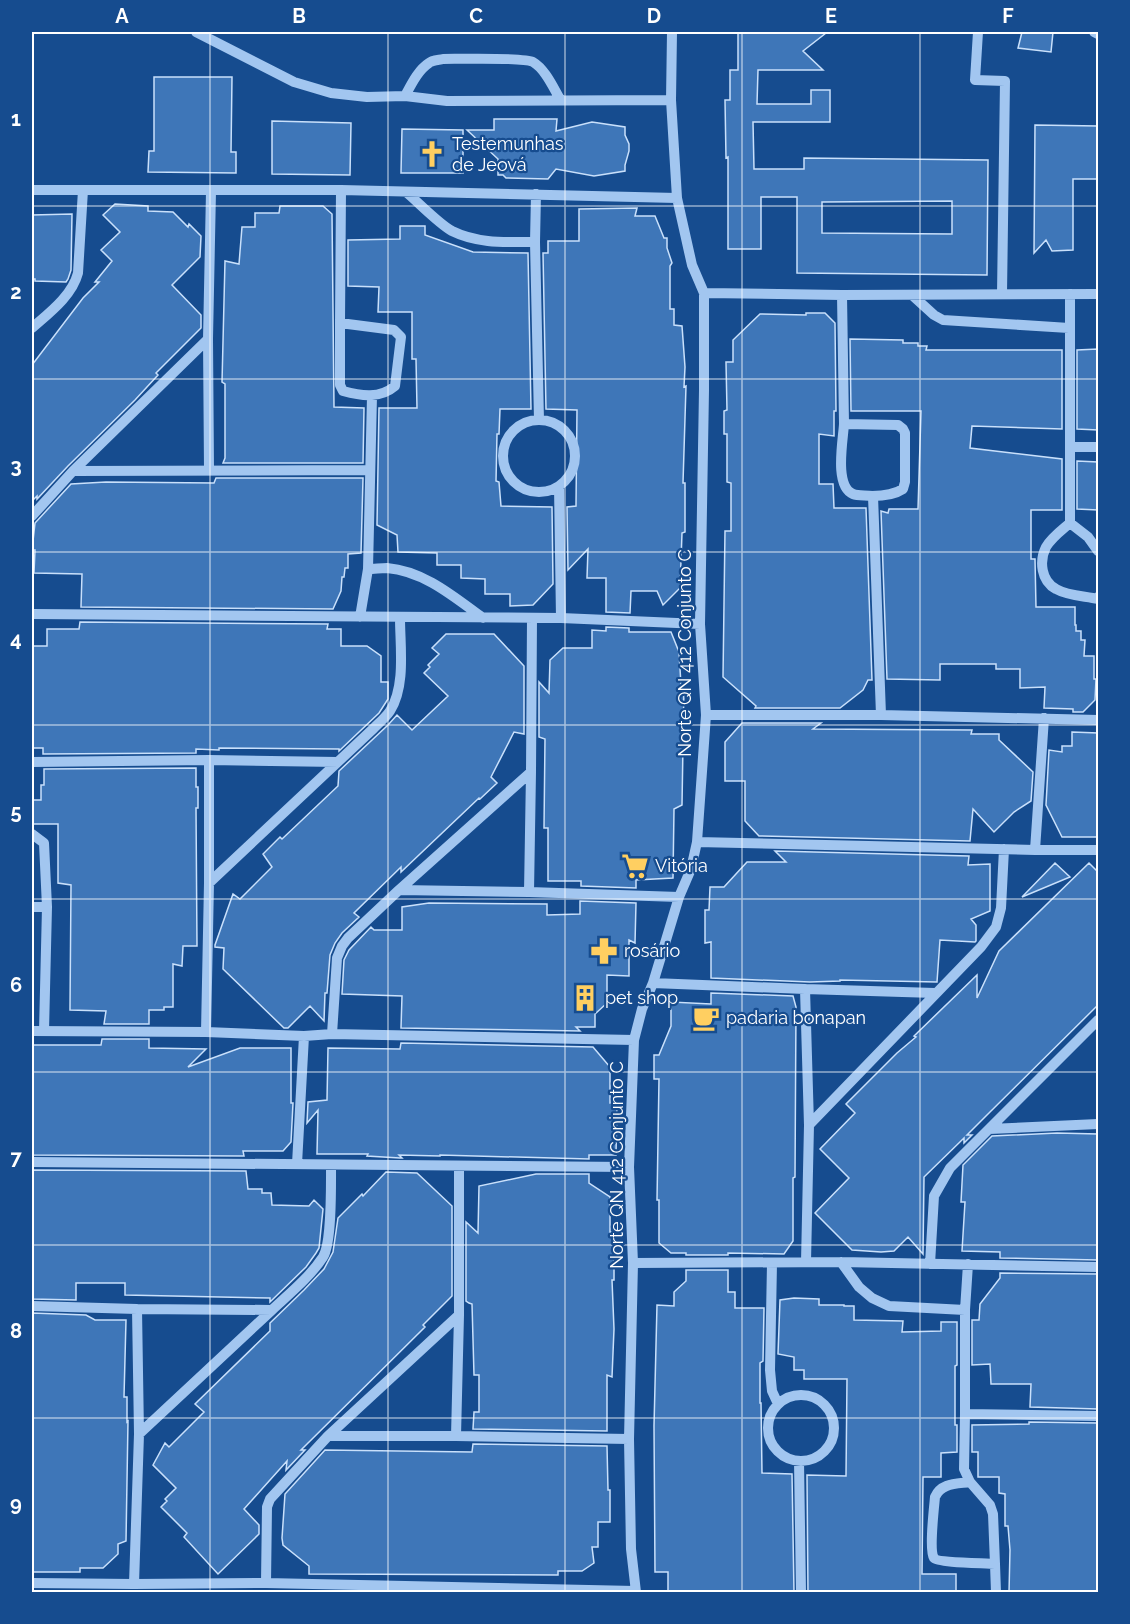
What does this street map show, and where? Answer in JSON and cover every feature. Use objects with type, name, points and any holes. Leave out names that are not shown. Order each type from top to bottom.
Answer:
[{"type":"street","points":[[196,32],[294,82],[331,93],[367,97],[405,96],[447,101],[671,100]]},
{"type":"street","name":"Norte QN 412 Conjunto C","points":[[635,1592],[631,1549],[629,1439],[633,1263],[629,1167],[634,1040],[697,842],[706,715],[700,624],[704,293],[692,265],[677,198],[671,100],[672,32]]},
{"type":"street","points":[[978,32],[975,80],[1005,81],[1002,294]]},
{"type":"street","points":[[1094,32],[1098,34]]},
{"type":"street","points":[[405,96],[414,79],[428,63],[435,60],[512,59],[530,60],[539,67],[560,99]]},
{"type":"street","points":[[32,190],[341,190],[677,198]]},
{"type":"street","points":[[32,328],[76,282],[83,190]]},
{"type":"street","points":[[340,323],[394,330],[401,337],[395,386],[389,391],[372,396],[343,391],[340,385],[340,323],[341,190]]},
{"type":"street","points":[[209,470],[208,339],[211,191]]},
{"type":"street","points":[[406,192],[451,230],[470,238],[491,242],[535,242]]},
{"type":"street","points":[[536,194],[539,420]]},
{"type":"street","points":[[704,293],[1098,294]]},
{"type":"street","points":[[1070,294],[1070,522],[1046,548],[1042,563],[1044,577],[1053,588],[1098,600]]},
{"type":"street","points":[[842,295],[844,424],[841,476],[848,490],[854,494],[873,496],[897,493],[903,489],[905,482],[905,434],[903,429],[897,425],[844,424]]},
{"type":"street","points":[[912,295],[943,320],[1069,328]]},
{"type":"street","points":[[32,516],[73,471],[208,339]]},
{"type":"street","points":[[360,617],[368,569],[372,396]]},
{"type":"street","points":[[539,420],[560,428],[574,446],[575,461],[570,476],[559,486],[545,492],[530,491],[517,485],[507,474],[502,459],[504,444],[512,431],[525,423],[539,420]]},
{"type":"street","points":[[1070,447],[1098,447]]},
{"type":"street","points":[[73,471],[370,470]]},
{"type":"street","points":[[559,486],[561,618]]},
{"type":"street","points":[[873,496],[881,715]]},
{"type":"street","points":[[1070,522],[1088,537],[1098,551]]},
{"type":"street","points":[[368,569],[399,570],[430,582],[483,618]]},
{"type":"street","points":[[32,614],[561,618],[700,624]]},
{"type":"street","points":[[209,883],[390,711],[400,685],[400,618]]},
{"type":"street","points":[[529,891],[532,618]]},
{"type":"street","points":[[706,715],[881,715],[1098,720]]},
{"type":"street","points":[[1035,850],[1044,718]]},
{"type":"street","points":[[32,762],[209,760],[338,762]]},
{"type":"street","points":[[206,1032],[209,760]]},
{"type":"street","points":[[332,1034],[337,958],[348,938],[531,771]]},
{"type":"street","points":[[32,834],[44,843],[47,907],[44,1031]]},
{"type":"street","points":[[697,842],[1098,850]]},
{"type":"street","points":[[809,1125],[981,947],[996,927],[1001,908],[1004,849]]},
{"type":"street","points":[[399,890],[529,891],[679,897]]},
{"type":"street","points":[[32,907],[47,907]]},
{"type":"street","points":[[653,983],[935,993]]},
{"type":"street","points":[[805,989],[809,1125],[806,1263]]},
{"type":"street","points":[[930,1264],[934,1196],[950,1168],[1098,1020]]},
{"type":"street","points":[[32,1031],[634,1040]]},
{"type":"street","points":[[297,1164],[304,1036]]},
{"type":"street","points":[[989,1129],[1098,1124]]},
{"type":"street","points":[[32,1162],[629,1167]]},
{"type":"street","points":[[139,1434],[272,1310],[325,1255],[329,1234],[331,1165]]},
{"type":"street","points":[[456,1436],[459,1166]]},
{"type":"street","points":[[840,1262],[859,1287],[872,1298],[889,1306],[964,1310]]},
{"type":"street","points":[[633,1263],[840,1262],[1098,1267]]},
{"type":"street","points":[[772,1263],[770,1370],[772,1391],[778,1404]]},
{"type":"street","points":[[968,1264],[964,1310],[964,1469],[970,1482],[990,1505],[993,1514],[996,1593]]},
{"type":"street","points":[[32,1306],[272,1310]]},
{"type":"street","points":[[134,1584],[139,1434],[137,1309]]},
{"type":"street","points":[[266,1583],[267,1507],[276,1491],[328,1436],[459,1315]]},
{"type":"street","points":[[804,1395],[818,1400],[829,1410],[834,1423],[832,1437],[825,1450],[813,1458],[799,1461],[787,1458],[776,1450],[767,1426],[770,1414],[778,1404],[790,1396],[804,1395]]},
{"type":"street","points":[[964,1414],[1098,1416]]},
{"type":"street","points":[[328,1436],[629,1439]]},
{"type":"street","points":[[799,1461],[801,1593]]},
{"type":"street","points":[[970,1482],[941,1487],[934,1497],[932,1549],[934,1558],[946,1561],[995,1564]]},
{"type":"street","points":[[32,1583],[266,1583],[635,1592]]},
{"type":"building","points":[[738,32],[826,33],[803,51],[823,70],[758,70],[757,104],[811,104],[811,90],[830,90],[830,122],[753,122],[754,169],[804,169],[804,158],[988,160],[987,275],[797,273],[797,197],[761,197],[761,249],[728,249],[728,157],[726,158],[725,100],[730,100],[730,70],[738,70]],"holes":[[[952,201],[952,234],[822,233],[822,202]]]},
{"type":"building","points":[[1022,32],[1053,32],[1051,52],[1018,48]]},
{"type":"building","points":[[154,77],[232,77],[231,152],[236,152],[236,173],[148,172],[149,151],[154,151]]},
{"type":"building","points":[[494,119],[557,119],[556,131],[592,122],[625,127],[629,151],[625,171],[594,176],[556,169],[548,179],[506,178],[498,175],[498,159],[467,130],[494,130]]},
{"type":"building","points":[[272,121],[351,123],[350,175],[272,174]]},
{"type":"building","points":[[1035,125],[1098,126],[1098,179],[1073,179],[1073,250],[1052,251],[1046,240],[1034,253]]},
{"type":"building","name":"Testemunhas de Jeová","points":[[402,129],[463,130],[463,173],[401,173]]},
{"type":"building","points":[[115,204],[148,206],[148,211],[173,212],[201,236],[200,257],[172,285],[201,315],[201,328],[156,373],[158,375],[135,400],[37,499],[37,496],[32,501],[32,365],[83,298],[99,282],[95,282],[112,261],[101,250],[120,232],[103,215]]},
{"type":"building","points":[[280,206],[323,206],[332,214],[334,407],[364,408],[363,463],[223,463],[225,458],[225,384],[222,382],[225,261],[239,264],[242,227],[255,227],[255,213],[279,213]]},
{"type":"building","points":[[637,208],[635,216],[655,216],[664,238],[667,238],[667,248],[672,263],[670,266],[670,309],[674,309],[674,325],[682,326],[684,387],[686,386],[683,483],[685,483],[685,532],[682,533],[680,588],[663,605],[657,591],[631,591],[630,613],[606,612],[606,578],[587,578],[588,549],[568,570],[567,507],[576,506],[577,410],[546,409],[543,253],[548,253],[548,241],[579,241],[579,209]]},
{"type":"building","points":[[72,214],[71,270],[68,279],[66,282],[35,281],[32,279],[32,215]]},
{"type":"building","points":[[400,226],[425,226],[425,235],[473,252],[528,253],[531,409],[500,409],[496,481],[499,482],[501,506],[552,507],[553,584],[533,605],[510,606],[510,594],[485,594],[485,579],[461,578],[461,565],[437,565],[437,553],[398,552],[397,535],[377,525],[379,408],[417,408],[416,359],[412,359],[412,312],[378,312],[379,287],[348,286],[348,240],[400,239]]},
{"type":"building","points":[[806,313],[825,313],[835,323],[834,436],[819,434],[819,484],[833,484],[834,508],[866,508],[872,680],[868,680],[863,690],[840,708],[755,708],[756,706],[723,677],[725,531],[731,531],[731,483],[727,482],[727,434],[724,434],[724,411],[727,410],[726,362],[733,362],[733,340],[760,314],[806,315]]},
{"type":"building","points":[[850,339],[903,340],[903,343],[918,343],[918,346],[927,346],[926,350],[1062,350],[1062,429],[972,426],[970,448],[1062,459],[1062,510],[1031,510],[1031,559],[1035,559],[1036,607],[1075,607],[1076,631],[1081,631],[1081,640],[1085,640],[1084,656],[1094,656],[1095,700],[1083,712],[1073,712],[1073,709],[1044,708],[1045,687],[1020,688],[1020,669],[996,669],[996,664],[940,664],[940,680],[887,679],[881,511],[888,513],[889,509],[918,509],[921,411],[851,411]]},
{"type":"building","points":[[1098,349],[1098,430],[1077,429],[1077,350]]},
{"type":"building","points":[[1077,461],[1098,462],[1098,510],[1077,509]]},
{"type":"building","points":[[216,478],[363,478],[361,553],[348,554],[348,568],[345,568],[341,591],[333,609],[81,607],[82,574],[34,573],[35,550],[32,550],[35,523],[71,484],[214,483]]},
{"type":"building","points":[[80,622],[328,624],[327,629],[341,629],[341,646],[367,646],[381,656],[381,682],[388,682],[388,699],[379,713],[339,751],[339,749],[219,748],[219,750],[196,749],[196,753],[43,754],[43,748],[32,748],[32,646],[47,646],[47,629],[79,629]]},
{"type":"building","points":[[606,627],[629,628],[629,632],[671,632],[679,652],[681,685],[684,685],[682,805],[674,809],[673,878],[636,880],[636,888],[581,886],[581,881],[548,881],[548,828],[544,828],[545,739],[539,737],[539,682],[549,693],[550,660],[563,648],[592,648],[592,630],[606,631]]},
{"type":"building","points":[[446,634],[494,634],[524,666],[524,734],[514,732],[491,777],[497,783],[401,872],[401,867],[354,913],[359,917],[342,933],[330,955],[324,1021],[310,1006],[288,1028],[284,1028],[223,969],[224,948],[215,947],[215,945],[233,894],[240,899],[272,867],[263,854],[338,786],[339,771],[397,715],[412,730],[448,696],[424,673],[430,667],[428,665],[439,654],[432,648]]},
{"type":"building","points":[[742,723],[821,723],[813,729],[972,730],[971,734],[999,734],[999,740],[1033,772],[1031,801],[1014,812],[994,832],[973,809],[970,841],[759,836],[745,821],[745,781],[725,781],[725,742]]},
{"type":"building","points":[[1072,732],[1098,733],[1098,837],[1062,837],[1046,805],[1049,750],[1062,752],[1062,746],[1072,746]]},
{"type":"building","points":[[196,768],[196,787],[198,787],[198,808],[196,808],[197,946],[183,946],[182,966],[173,964],[173,1007],[164,1007],[164,1010],[149,1010],[149,1024],[104,1024],[106,1011],[70,1010],[71,885],[58,883],[58,824],[32,824],[32,800],[41,800],[44,769]]},
{"type":"building","points":[[775,851],[969,856],[968,865],[990,864],[990,911],[971,919],[976,925],[975,942],[940,940],[937,982],[840,980],[810,982],[711,978],[711,942],[705,943],[705,910],[709,910],[710,887],[724,887],[747,862],[786,862]]},
{"type":"building","points":[[1055,863],[1070,877],[1022,897]]},
{"type":"building","points":[[1089,863],[1098,872],[1098,1005],[967,1135],[972,1135],[964,1143],[964,1138],[924,1177],[923,1254],[908,1237],[894,1251],[852,1250],[815,1213],[849,1178],[820,1149],[855,1113],[846,1104],[977,975],[977,998],[999,951]]},
{"type":"building","points":[[580,901],[636,903],[635,943],[629,940],[629,976],[607,975],[607,1003],[595,1014],[595,1027],[576,1027],[580,1031],[401,1028],[402,996],[342,994],[344,960],[349,950],[371,927],[374,930],[402,930],[402,907],[429,903],[547,904],[547,915],[580,914]]},
{"type":"building","points":[[711,993],[793,996],[796,1007],[793,1241],[784,1254],[686,1255],[686,1253],[671,1253],[659,1243],[659,1200],[657,1200],[659,1079],[654,1079],[654,1055],[659,1055],[671,1026],[671,1002],[711,1004]]},
{"type":"building","points":[[102,1039],[149,1039],[149,1048],[206,1049],[188,1067],[240,1048],[291,1048],[291,1103],[293,1103],[291,1142],[283,1151],[243,1151],[244,1156],[32,1155],[32,1045],[101,1045]]},
{"type":"building","points":[[401,1043],[593,1047],[610,1067],[610,1103],[617,1103],[616,1155],[589,1155],[589,1159],[440,1155],[399,1155],[402,1158],[400,1158],[367,1156],[368,1154],[317,1154],[318,1110],[307,1123],[308,1102],[327,1100],[328,1048],[400,1049]]},
{"type":"building","points":[[1098,1134],[1098,1260],[1000,1258],[1000,1252],[962,1251],[965,1202],[961,1202],[963,1165],[992,1136]]},
{"type":"building","points":[[32,1170],[246,1171],[248,1189],[262,1189],[262,1193],[271,1193],[272,1205],[309,1206],[314,1200],[323,1209],[319,1248],[306,1267],[270,1302],[270,1298],[125,1295],[125,1283],[76,1283],[76,1300],[32,1299]]},
{"type":"building","points":[[386,1172],[417,1173],[452,1206],[452,1296],[423,1325],[425,1327],[301,1450],[305,1450],[286,1470],[287,1461],[244,1509],[259,1525],[259,1534],[218,1574],[184,1537],[187,1533],[161,1507],[167,1501],[165,1499],[176,1488],[153,1465],[165,1443],[169,1447],[204,1412],[195,1404],[270,1331],[270,1323],[324,1269],[333,1252],[338,1218]]},
{"type":"building","points":[[536,1174],[589,1174],[589,1183],[610,1197],[610,1232],[614,1232],[614,1280],[612,1280],[614,1329],[612,1377],[607,1375],[607,1431],[473,1429],[474,1412],[479,1412],[479,1375],[474,1375],[472,1304],[466,1301],[466,1222],[478,1233],[479,1186]]},
{"type":"building","points":[[686,1270],[728,1270],[728,1292],[735,1292],[735,1308],[764,1308],[763,1361],[760,1363],[762,1473],[792,1474],[794,1593],[668,1593],[668,1572],[655,1572],[654,1426],[657,1305],[674,1306],[674,1292],[686,1281]]},
{"type":"building","points":[[1000,1273],[1098,1274],[1098,1409],[1030,1407],[1031,1384],[991,1384],[990,1364],[972,1365],[972,1320],[979,1320],[980,1304],[1000,1278]]},
{"type":"building","points":[[819,1299],[819,1305],[854,1306],[854,1320],[903,1321],[902,1332],[941,1331],[941,1322],[957,1322],[955,1425],[957,1425],[957,1452],[941,1453],[941,1477],[923,1477],[922,1574],[956,1574],[956,1593],[808,1593],[807,1475],[846,1476],[847,1379],[804,1379],[804,1370],[794,1370],[794,1357],[778,1354],[780,1300]]},
{"type":"building","points":[[32,1313],[86,1315],[95,1320],[126,1320],[124,1397],[127,1397],[128,1421],[126,1541],[118,1544],[118,1554],[103,1568],[80,1568],[80,1572],[32,1572]]},
{"type":"building","points":[[1029,1422],[1098,1423],[1098,1593],[1009,1593],[1010,1550],[1008,1526],[1005,1526],[1005,1494],[999,1493],[999,1477],[978,1477],[978,1452],[972,1452],[972,1425],[1029,1424]]},
{"type":"building","points":[[473,1444],[607,1446],[610,1522],[598,1522],[598,1547],[592,1547],[594,1563],[582,1571],[558,1571],[558,1575],[309,1574],[309,1566],[283,1545],[285,1494],[325,1450],[472,1452]]},
{"type":"place","name":"Testemunhas de Jeová","points":[[432,154]]},
{"type":"place","name":"Vitória","points":[[635,866]]},
{"type":"place","name":"rosário","points":[[604,951]]},
{"type":"place","name":"pet shop","points":[[585,998]]},
{"type":"place","name":"padaria bonapan","points":[[706,1018]]}]
